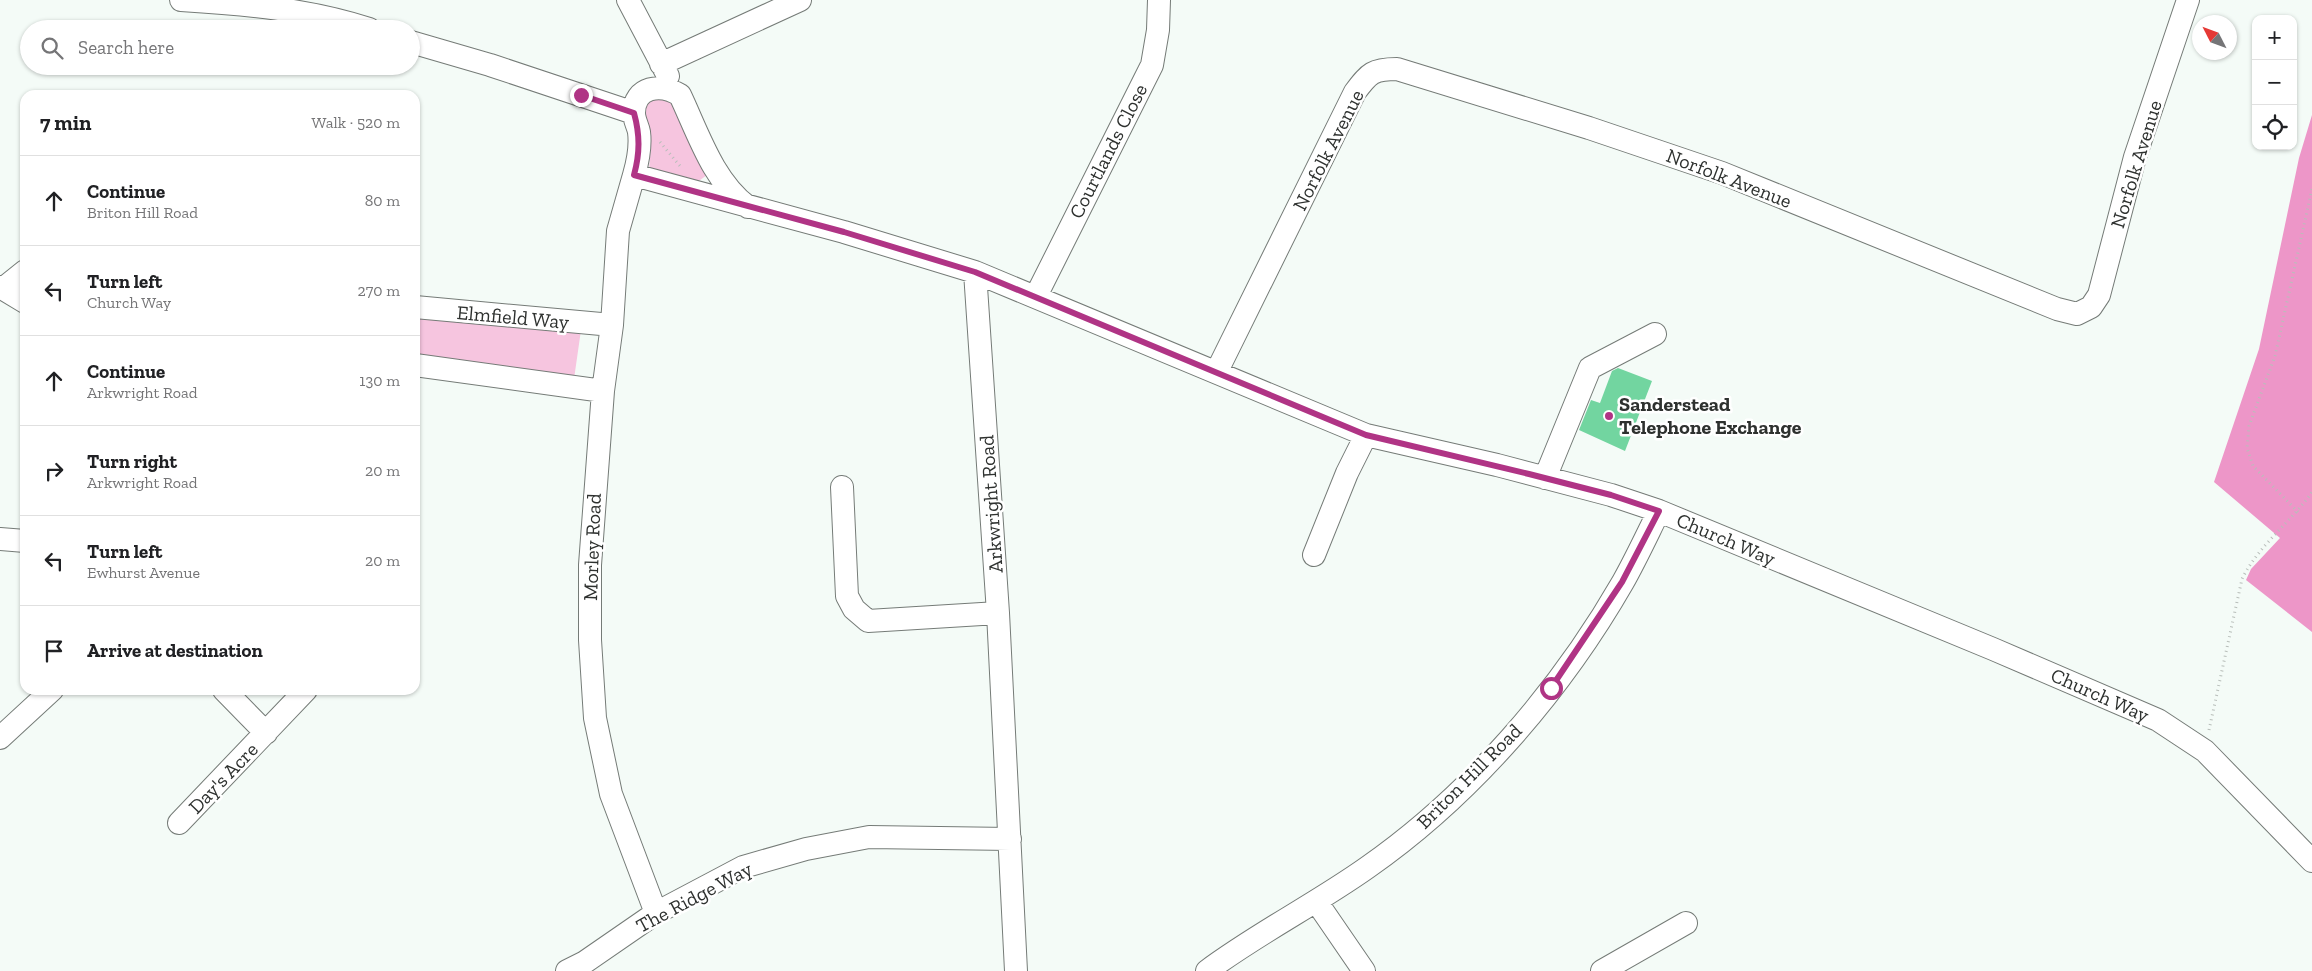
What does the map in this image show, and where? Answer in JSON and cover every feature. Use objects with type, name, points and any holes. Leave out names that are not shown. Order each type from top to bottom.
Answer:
[{"type":"street","points":[[181,0],[287,8],[342,20]]},
{"type":"street","points":[[628,0],[646,38],[680,95],[728,189],[748,207]]},
{"type":"street","points":[[661,64],[800,0]]},
{"type":"street","name":"Courtlands Close","points":[[1036,296],[1152,65],[1158,30],[1159,0]]},
{"type":"street","name":"Norfolk Avenue","points":[[1216,371],[1352,99],[1364,80],[1371,73],[1381,69],[1397,69],[1534,111],[1722,173],[2057,309],[2077,314],[2091,307],[2099,295],[2135,157],[2188,0]]},
{"type":"street","points":[[646,38],[648,65],[636,106],[639,157],[634,175],[707,185],[712,176],[712,160]]},
{"type":"street","points":[[420,45],[636,106]]},
{"type":"street","points":[[636,106],[644,91],[656,87],[669,88],[680,95]]},
{"type":"street","name":"Morley Road","points":[[634,175],[618,231],[612,325],[603,391],[590,565],[590,640],[595,718],[611,794],[656,913]]},
{"type":"street","points":[[684,181],[748,207],[844,232],[975,272]]},
{"type":"street","name":"Church Way","points":[[975,272],[1366,435],[1546,478],[1611,495],[1659,511],[2158,720],[2205,751],[2312,861]]},
{"type":"street","name":"Arkwright Road","points":[[975,272],[998,613],[1016,971]]},
{"type":"street","points":[[20,275],[2,288],[20,299]]},
{"type":"street","name":"Elmfield Way","points":[[420,307],[612,325]]},
{"type":"street","points":[[1546,478],[1590,368],[1656,334]]},
{"type":"street","points":[[420,366],[603,391]]},
{"type":"street","points":[[1314,554],[1366,435]]},
{"type":"street","points":[[842,487],[848,596],[854,609],[868,621],[998,613]]},
{"type":"street","name":"Briton Hill Road","points":[[1207,971],[1369,867],[1420,826],[1470,780],[1517,731],[1582,645],[1622,582],[1659,511]]},
{"type":"street","points":[[0,539],[20,541]]},
{"type":"street","points":[[0,738],[47,695]]},
{"type":"street","name":"Day's Acre","points":[[229,695],[266,733]]},
{"type":"street","name":"Day's Acre","points":[[180,823],[301,695]]},
{"type":"street","name":"The Ridge Way","points":[[567,971],[585,962],[656,913],[743,867],[806,848],[869,837],[1010,839]]},
{"type":"street","points":[[1316,901],[1364,971]]},
{"type":"street","points":[[1602,971],[1686,923]]},
{"type":"path","points":[[657,136],[661,146],[680,166],[684,181]]},
{"type":"path","points":[[2298,512],[2253,466],[2247,448],[2249,426],[2275,356],[2312,189]]},
{"type":"path","points":[[2205,751],[2242,579],[2248,566],[2298,512],[2312,492]]},
{"type":"shaded area","points":[[671,96],[707,175],[696,183],[649,170],[651,145],[647,136],[644,99]]},
{"type":"shaded area","points":[[2312,115],[2312,632],[2246,580],[2251,569],[2280,538],[2214,482],[2259,349],[2299,158]]},
{"type":"shaded area","points":[[420,311],[581,330],[574,379],[420,358]]},
{"type":"building","name":"Sanderstead Telephone Exchange","points":[[1618,368],[1652,381],[1625,451],[1579,430],[1591,400],[1600,403],[1612,371]]},
{"type":"place","name":"Sanderstead Telephone Exchange","points":[[1609,416]]},
{"type":"route","points":[[581,95],[634,113],[639,132],[639,157],[634,175],[844,232],[975,272],[1366,435],[1497,465],[1611,495],[1659,511],[1622,582],[1582,645],[1551,688]]}]
